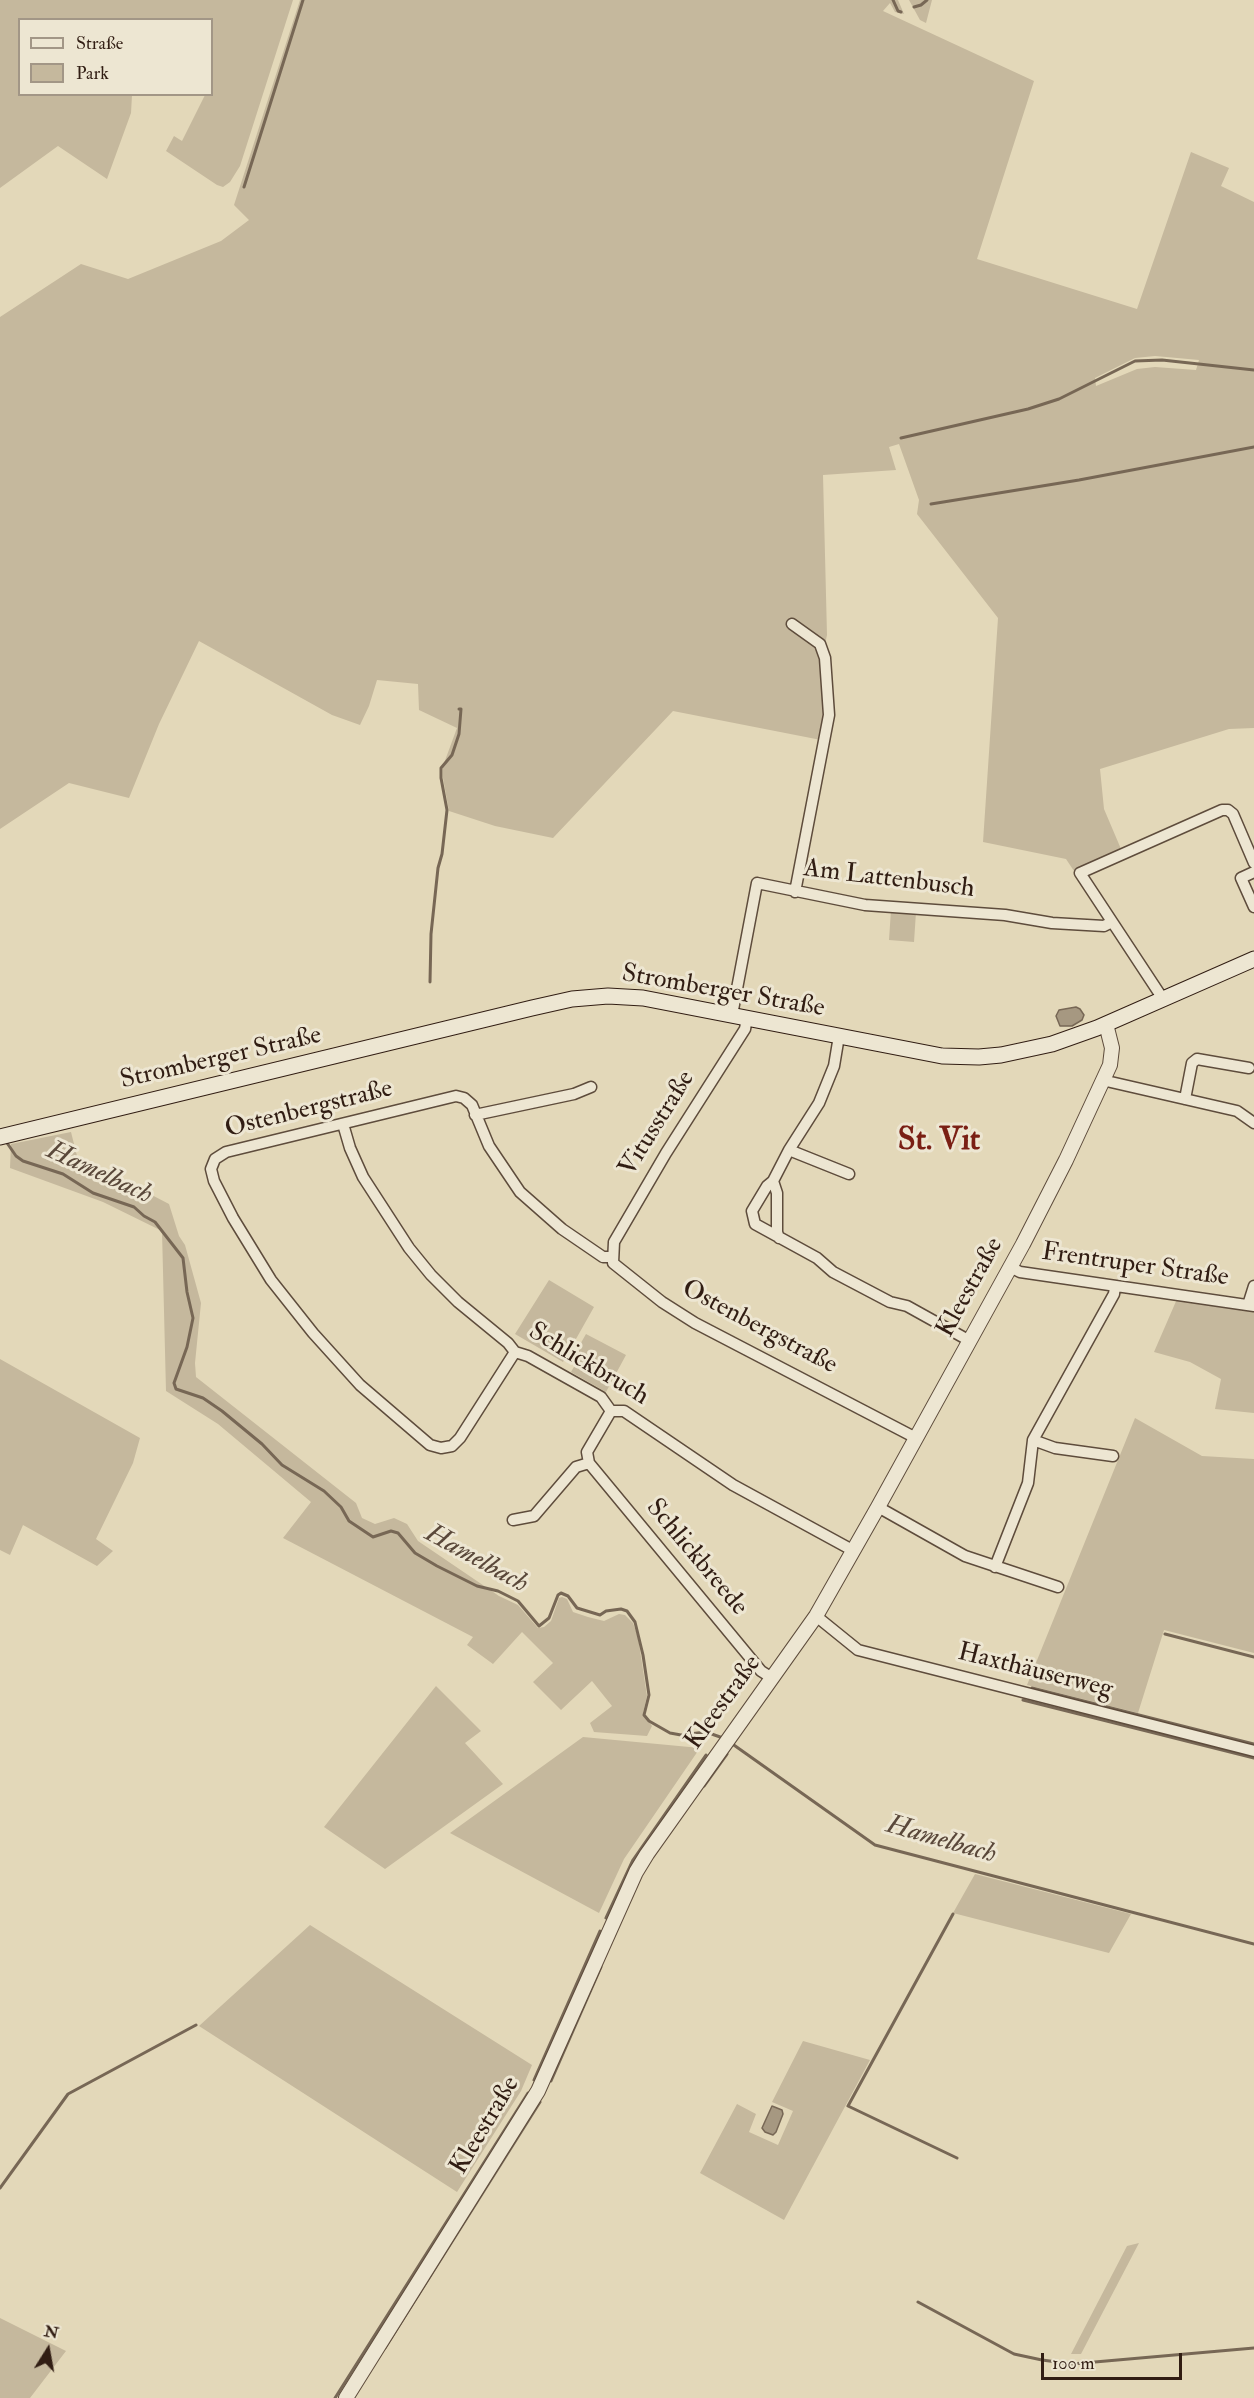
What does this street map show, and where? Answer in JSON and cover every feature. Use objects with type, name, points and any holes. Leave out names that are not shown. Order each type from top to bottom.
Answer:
[{"type":"main road","name":"Stromberger Straße","points":[[7,1136],[572,999],[608,996],[643,998],[942,1056],[979,1057],[1052,1044],[1106,1024],[1254,959]]},
{"type":"street","points":[[792,624],[820,644],[825,658],[829,715],[795,892]]},
{"type":"street","points":[[1163,999],[1080,873],[1222,810],[1228,810],[1233,814],[1254,862]]},
{"type":"street","points":[[1254,872],[1241,878],[1254,907]]},
{"type":"street","name":"Am Lattenbusch","points":[[740,1016],[757,883],[865,905],[1021,917],[1052,923],[1104,926],[1112,922]]},
{"type":"street","name":"Vitusstraße","points":[[612,1257],[614,1242],[632,1208],[745,1029],[740,1016]]},
{"type":"street","name":"Kleestraße","points":[[346,2398],[537,2091],[636,1872],[679,1806],[816,1616],[854,1551],[970,1341],[1066,1160],[1110,1065],[1112,1048],[1106,1024]]},
{"type":"street","points":[[839,1036],[834,1066],[819,1103],[789,1150],[773,1182],[767,1186],[752,1211],[754,1224],[817,1258],[833,1272],[890,1302],[907,1306],[970,1341]]},
{"type":"street","points":[[1185,1100],[1192,1063],[1197,1059],[1249,1068]]},
{"type":"street","points":[[1102,1080],[1237,1111],[1254,1123]]},
{"type":"street","points":[[475,1115],[574,1094],[591,1088]]},
{"type":"street","name":"Ostenbergstraße","points":[[515,1352],[460,1438],[452,1446],[441,1448],[430,1445],[360,1385],[313,1333],[272,1280],[233,1218],[214,1181],[211,1169],[213,1163],[226,1152],[456,1096],[464,1098],[472,1105],[489,1146],[520,1192],[562,1229],[603,1257],[612,1257],[613,1263],[619,1269],[695,1323],[916,1438]]},
{"type":"street","name":"Schlickbruch","points":[[343,1124],[350,1148],[363,1177],[409,1248],[458,1302],[508,1343],[515,1352],[528,1356],[601,1397],[611,1411],[624,1411],[734,1485],[854,1551]]},
{"type":"street","points":[[789,1150],[849,1174]]},
{"type":"street","points":[[773,1182],[777,1193],[779,1238]]},
{"type":"street","name":"Frentruper Straße","points":[[1010,1267],[1020,1272],[1251,1305]]},
{"type":"street","points":[[995,1567],[1028,1483],[1033,1440],[1114,1294],[1115,1286]]},
{"type":"street","points":[[1251,1305],[1254,1286]]},
{"type":"street","points":[[513,1520],[534,1516],[576,1467],[589,1463],[587,1452],[611,1411]]},
{"type":"street","points":[[1033,1440],[1055,1448],[1113,1456]]},
{"type":"street","name":"Schlickbreede","points":[[589,1463],[761,1671],[772,1678]]},
{"type":"street","points":[[878,1507],[965,1556],[1058,1587]]},
{"type":"street","name":"Haxthäuserweg","points":[[816,1616],[858,1650],[1254,1751]]},
{"type":"green space","points":[[0,0],[293,0],[240,166],[230,182],[223,187],[166,151],[174,136],[182,141],[204,96],[213,96],[213,18],[18,18],[18,96],[132,96],[131,113],[107,179],[58,146],[0,188]]},
{"type":"green space","points":[[300,0],[898,0],[904,14],[895,12],[890,3],[883,11],[1034,81],[977,259],[1137,309],[1191,152],[1229,168],[1221,186],[1254,202],[1254,728],[1229,729],[1100,769],[1104,809],[1121,849],[1074,871],[1066,859],[983,842],[998,618],[917,514],[919,500],[899,444],[889,447],[896,470],[823,475],[827,635],[822,658],[825,716],[821,740],[673,711],[553,838],[495,826],[449,811],[443,766],[457,728],[419,710],[418,684],[377,680],[360,725],[332,715],[199,641],[159,724],[129,798],[69,783],[0,829],[0,317],[81,264],[128,279],[221,241],[249,220],[234,205]],"holes":[[[1155,356],[1199,360],[1196,370],[1155,367],[1137,369],[1096,386],[1095,378],[1135,358]]]},
{"type":"green space","points":[[909,0],[932,0],[926,23],[920,20]]},
{"type":"green space","points":[[891,910],[916,912],[914,942],[889,940]]},
{"type":"green space","points":[[71,1132],[77,1156],[169,1204],[179,1236],[185,1245],[201,1303],[195,1363],[196,1377],[356,1503],[362,1518],[375,1524],[394,1518],[407,1524],[418,1541],[499,1596],[518,1605],[538,1628],[544,1627],[551,1621],[559,1598],[562,1597],[567,1599],[573,1612],[588,1617],[604,1621],[619,1614],[625,1615],[633,1623],[638,1637],[647,1696],[643,1713],[652,1726],[647,1736],[594,1732],[590,1723],[612,1706],[592,1681],[561,1710],[533,1682],[553,1663],[522,1632],[493,1664],[467,1645],[473,1637],[283,1538],[311,1502],[218,1424],[166,1391],[162,1231],[103,1202],[10,1168],[11,1144]]},
{"type":"green space","points":[[549,1280],[594,1307],[563,1362],[515,1334]]},
{"type":"green space","points":[[1177,1299],[1254,1311],[1254,1413],[1215,1409],[1221,1379],[1190,1362],[1154,1352]]},
{"type":"green space","points":[[586,1334],[626,1355],[606,1392],[571,1372],[579,1358],[574,1355]]},
{"type":"green space","points":[[0,1359],[140,1438],[133,1463],[96,1539],[113,1551],[97,1566],[23,1525],[10,1555],[0,1550]]},
{"type":"green space","points":[[1135,1418],[1202,1456],[1254,1459],[1254,1653],[1164,1630],[1138,1713],[1027,1685]]},
{"type":"green space","points":[[436,1686],[481,1731],[465,1743],[503,1784],[385,1869],[324,1827]]},
{"type":"green space","points":[[583,1737],[700,1748],[624,1859],[599,1913],[450,1833]]},
{"type":"green space","points":[[975,1874],[1131,1914],[1109,1953],[953,1913]]},
{"type":"green space","points":[[310,1925],[532,2065],[521,2091],[457,2192],[199,2026]]},
{"type":"green space","points":[[803,2041],[870,2060],[784,2220],[700,2173],[737,2104],[756,2114],[749,2132],[778,2145],[793,2111],[772,2102]]},
{"type":"green space","points":[[1139,2243],[1081,2354],[1071,2354],[1127,2246]]},
{"type":"green space","points":[[0,2318],[66,2351],[30,2398],[0,2398]]},
{"type":"shaded area","points":[[1076,1007],[1084,1015],[1082,1020],[1072,1026],[1060,1026],[1056,1016],[1059,1010]]},
{"type":"shaded area","points":[[772,2106],[782,2110],[783,2114],[773,2135],[762,2128]]},
{"type":"waterway","points":[[244,187],[303,0]]},
{"type":"waterway","points":[[893,0],[898,11],[901,12]]},
{"type":"waterway","points":[[914,7],[927,0]]},
{"type":"waterway","points":[[901,438],[1028,409],[1059,399],[1135,361],[1162,360],[1254,370]]},
{"type":"waterway","points":[[931,504],[1079,480],[1254,447]]},
{"type":"waterway","points":[[430,982],[431,934],[447,810],[441,768],[452,755],[459,734],[461,709],[459,709]]},
{"type":"waterway","name":"Hamelbach","points":[[5,1140],[16,1156],[23,1161],[63,1174],[93,1193],[134,1207],[155,1222],[183,1258],[193,1318],[187,1347],[174,1383],[176,1389],[203,1398],[222,1411],[262,1444],[282,1465],[324,1491],[341,1507],[349,1521],[373,1537],[391,1531],[398,1533],[415,1553],[437,1566],[477,1586],[498,1591],[518,1601],[539,1626],[549,1618],[558,1595],[561,1593],[568,1596],[577,1608],[600,1615],[606,1611],[621,1609],[627,1611],[635,1622],[643,1655],[649,1695],[644,1715],[649,1721],[670,1733],[681,1735],[706,1732],[723,1738]]},
{"type":"waterway","points":[[1165,1634],[1254,1657]]},
{"type":"waterway","points":[[1032,1688],[1254,1744]]},
{"type":"waterway","points":[[1023,1700],[1254,1758]]},
{"type":"waterway","name":"Hamelbach","points":[[731,1743],[875,1845],[1254,1944]]},
{"type":"waterway","points":[[704,1786],[727,1754]]},
{"type":"waterway","points":[[606,1918],[633,1860],[706,1755]]},
{"type":"waterway","points":[[953,1914],[848,2106],[957,2158]]},
{"type":"waterway","points":[[534,2080],[600,1931]]},
{"type":"waterway","points":[[551,2081],[601,1967]]},
{"type":"waterway","points":[[0,2188],[68,2094],[196,2025]]},
{"type":"waterway","points":[[335,2398],[528,2093]]},
{"type":"waterway","points":[[385,2348],[540,2102]]},
{"type":"waterway","points":[[918,2302],[1014,2354],[1042,2360],[1072,2364],[1254,2348]]},
{"type":"district","name":"St. Vit","points":[[939,1142]]}]
